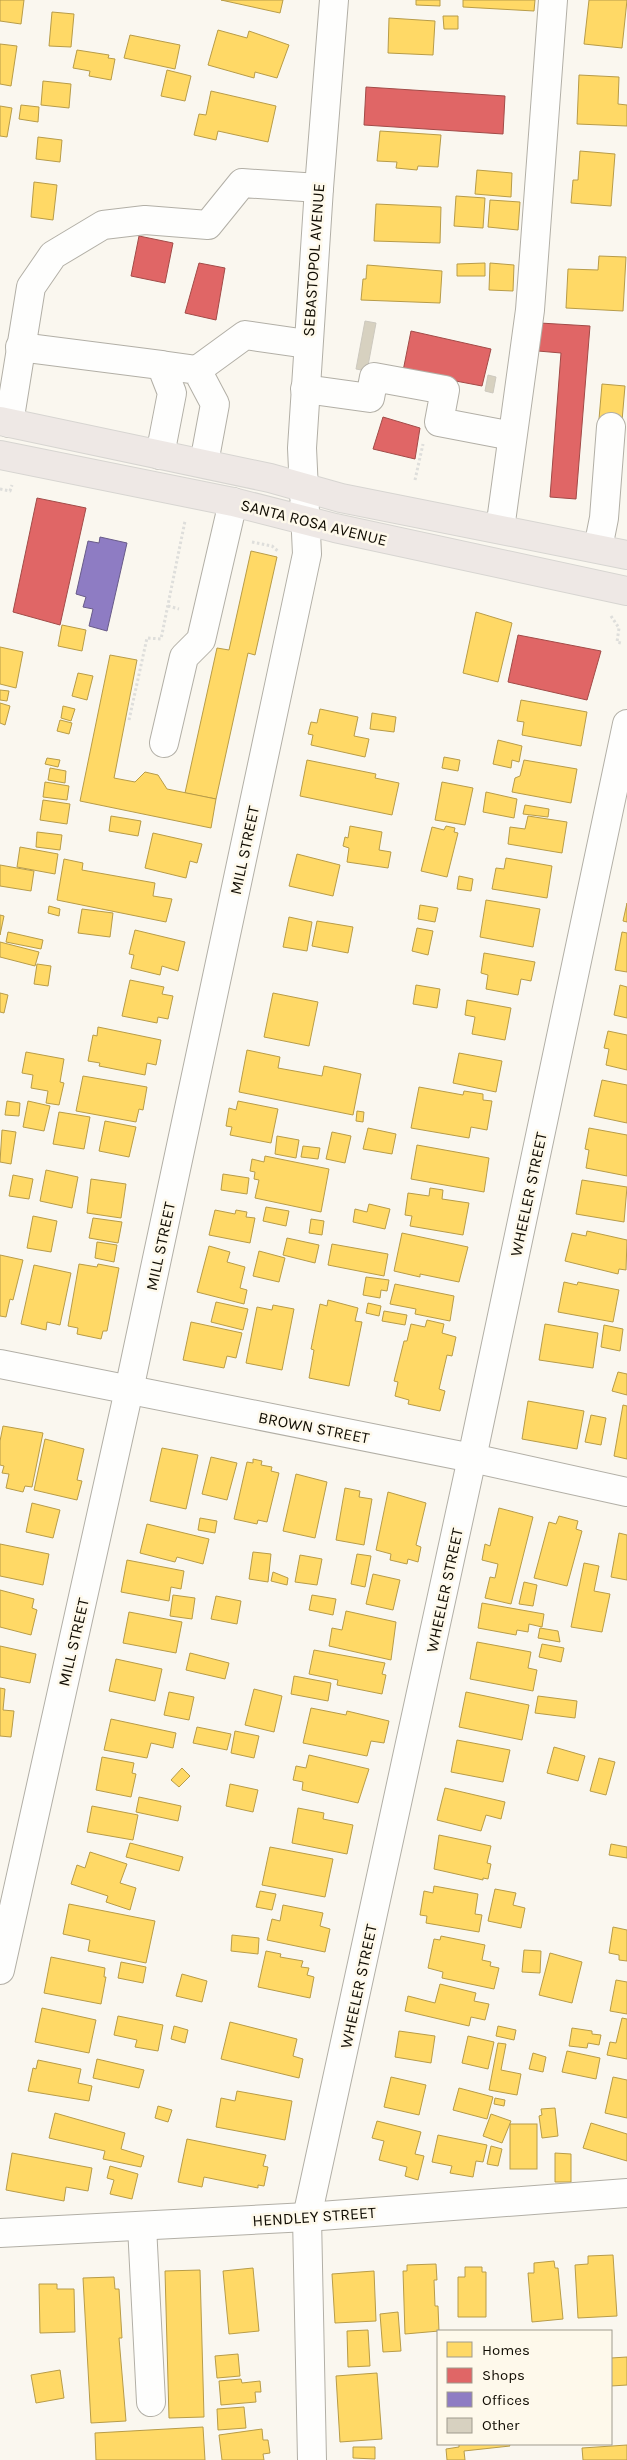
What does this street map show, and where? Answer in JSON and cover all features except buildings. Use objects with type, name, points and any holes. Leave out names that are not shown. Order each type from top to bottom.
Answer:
[{"type":"main road","name":"SANTA ROSA AVENUE","points":[[4,422],[160,454],[305,487],[341,498],[500,528],[627,555]]},
{"type":"main road","name":"SANTA ROSA AVENUE","points":[[0,455],[233,502],[306,521],[627,591]]},
{"type":"street","name":"SEBASTOPOL AVENUE","points":[[306,521],[302,448],[307,344],[334,0]]},
{"type":"street","points":[[500,528],[530,310],[553,0]]},
{"type":"street","points":[[4,422],[31,287],[53,255],[103,225],[145,220],[208,225],[242,183],[318,188]]},
{"type":"street","points":[[20,346],[197,370],[245,335],[307,344]]},
{"type":"street","points":[[160,454],[172,393],[161,365]]},
{"type":"street","points":[[197,370],[215,404],[204,464]]},
{"type":"street","points":[[305,389],[370,398],[374,377],[445,390],[439,422],[512,436]]},
{"type":"street","points":[[598,548],[604,518],[611,427]]},
{"type":"street","points":[[164,743],[184,657],[202,640],[233,502]]},
{"type":"street","name":"MILL STREET","points":[[0,1970],[129,1390],[307,554],[306,521]]},
{"type":"street","name":"WHEELER STREET","points":[[312,2460],[307,2217],[472,1458],[627,724]]},
{"type":"street","name":"BROWN STREET","points":[[0,1364],[472,1458],[627,1492]]},
{"type":"street","name":"HENDLEY STREET","points":[[0,2233],[307,2217],[627,2192]]},
{"type":"street","points":[[142,2226],[151,2402]]},
{"type":"path","points":[[415,480],[424,439]]},
{"type":"path","points":[[0,489],[10,492],[12,485]]},
{"type":"path","points":[[129,720],[147,638],[161,639],[185,520]]},
{"type":"path","points":[[245,540],[272,546],[280,552],[280,562]]},
{"type":"path","points":[[611,616],[619,628],[617,642],[620,643]]}]
